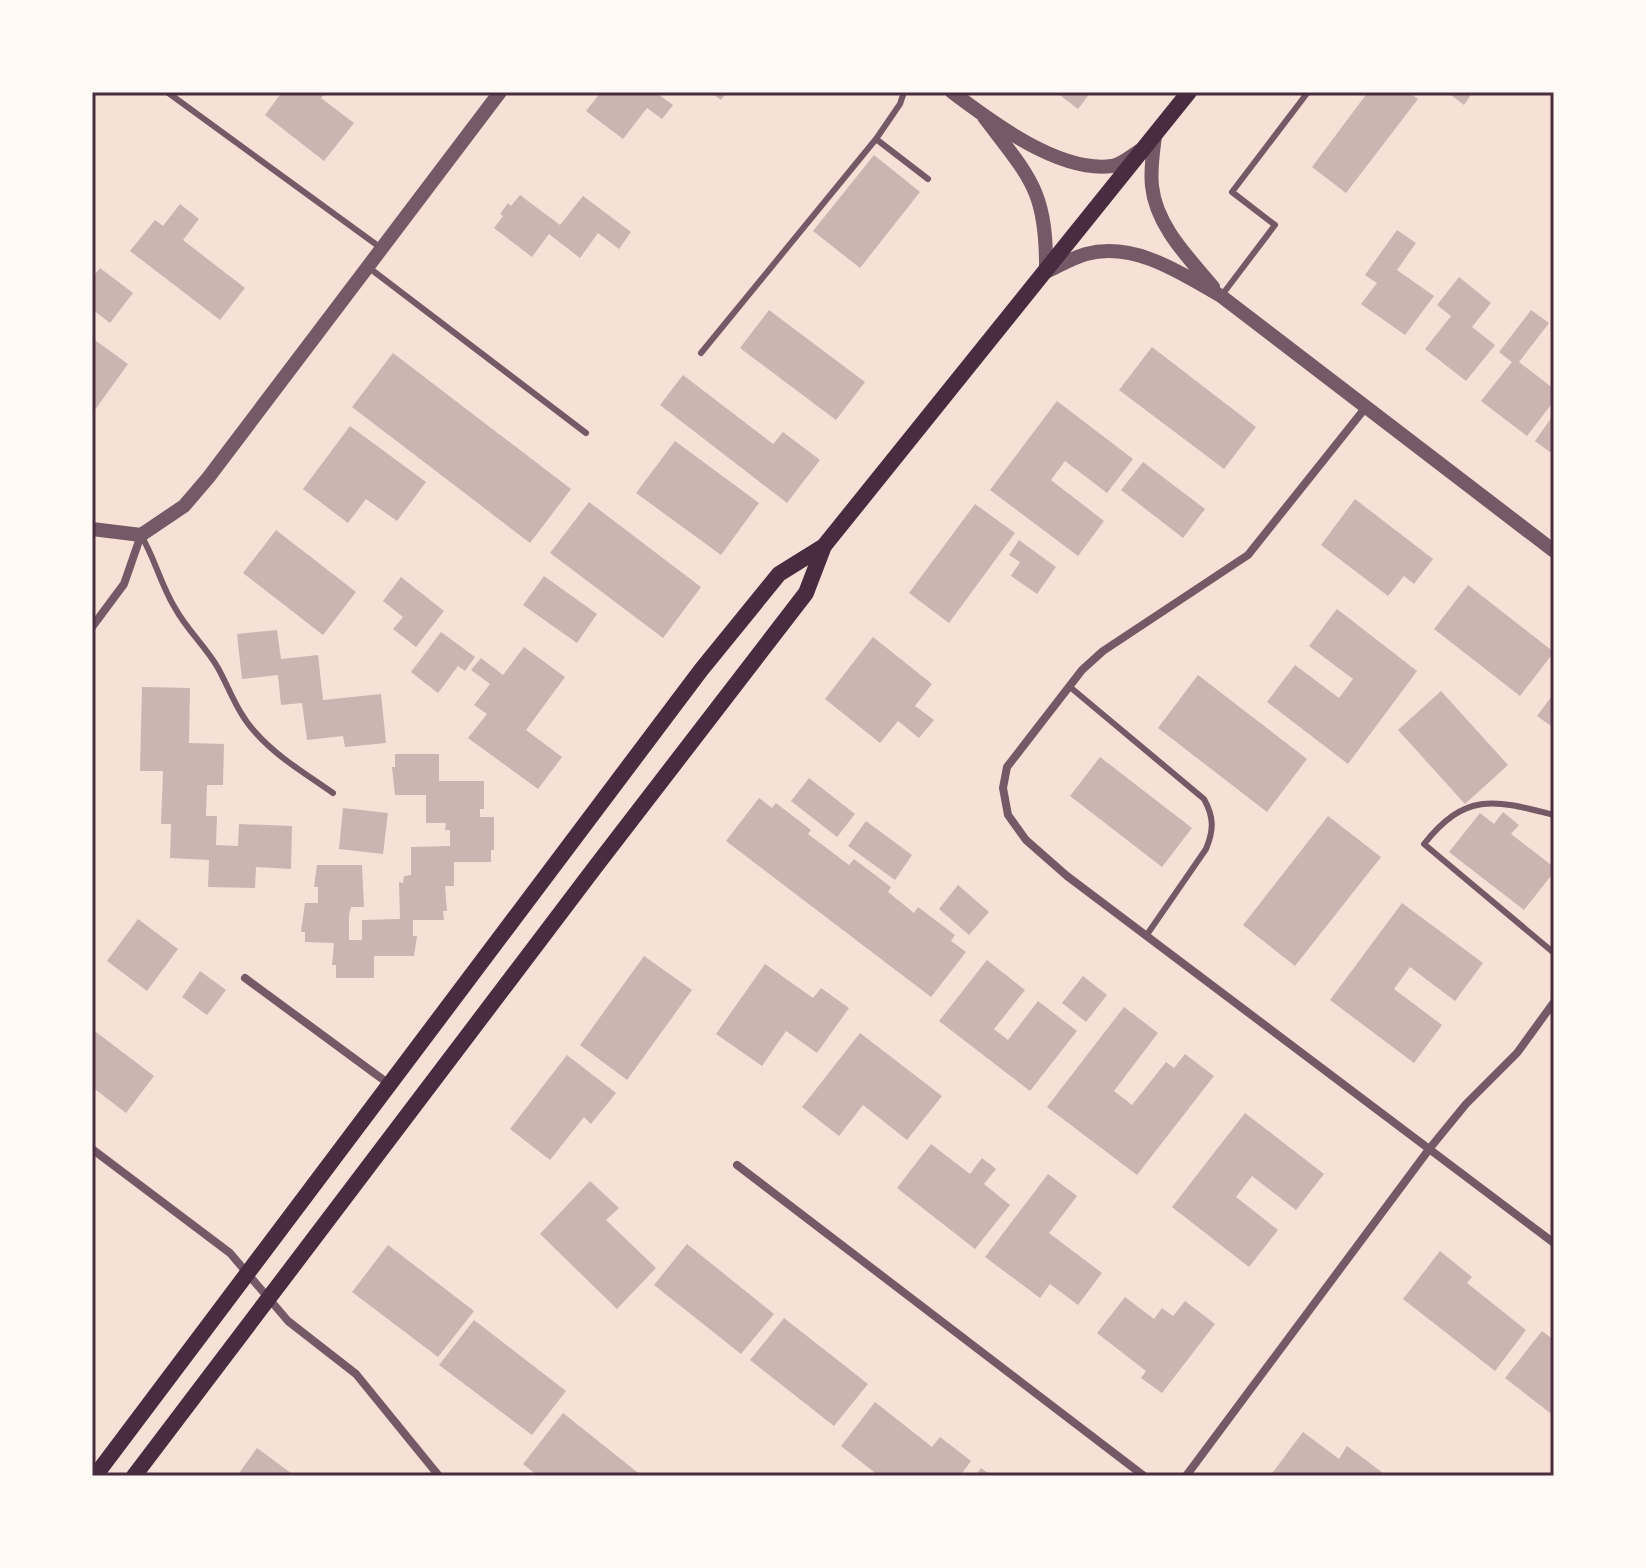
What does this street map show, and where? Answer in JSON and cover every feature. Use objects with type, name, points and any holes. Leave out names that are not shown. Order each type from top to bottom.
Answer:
[{"type":"main road","points":[[134,1476],[806,593],[824,546],[1189,92]]},
{"type":"main road","points":[[95,1476],[701,670],[779,574],[824,546]]},
{"type":"street","points":[[92,627],[124,584],[141,535],[184,506],[208,478],[500,92]]},
{"type":"street","points":[[952,92],[984,117],[1050,154],[1076,164],[1115,166],[1150,142]]},
{"type":"street","points":[[984,117],[1032,181],[1046,231],[1046,272],[1086,254],[1108,252],[1133,254],[1171,268],[1221,296],[1554,551]]},
{"type":"street","points":[[1150,142],[1156,205],[1180,248],[1221,296]]},
{"type":"street","points":[[1366,407],[1248,555],[1103,651],[1082,670],[1007,767],[1003,788],[1008,815],[1026,840],[1067,876],[1554,1243]]},
{"type":"street","points":[[92,529],[141,535]]},
{"type":"street","points":[[245,978],[390,1084]]},
{"type":"street","points":[[1186,1476],[1430,1148],[1466,1104],[1517,1053],[1554,1002]]},
{"type":"street","points":[[92,1149],[230,1253],[288,1321],[356,1374],[439,1476]]},
{"type":"street","points":[[737,1165],[1144,1476]]},
{"type":"lane","points":[[167,92],[381,249]]},
{"type":"lane","points":[[701,353],[876,139],[900,104],[904,92]]},
{"type":"lane","points":[[1221,296],[1275,225],[1232,192],[1308,92]]},
{"type":"lane","points":[[876,139],[928,179]]},
{"type":"lane","points":[[368,267],[586,433]]},
{"type":"lane","points":[[141,535],[152,555],[160,582],[177,612],[218,667],[234,701],[254,732],[285,760],[333,793]]},
{"type":"lane","points":[[1070,687],[1204,799],[1213,814],[1212,833],[1206,849],[1146,936]]},
{"type":"lane","points":[[1554,815],[1507,803],[1471,804],[1438,826],[1424,844],[1554,953]]},
{"type":"building","points":[[282,92],[326,92],[321,98],[354,123],[324,161],[265,115]]},
{"type":"building","points":[[601,92],[655,92],[673,105],[662,119],[647,108],[623,139],[586,111]]},
{"type":"building","points":[[710,92],[727,92],[721,100]]},
{"type":"building","points":[[1056,92],[1091,92],[1078,109]]},
{"type":"building","points":[[1368,92],[1408,92],[1418,99],[1346,193],[1312,167]]},
{"type":"building","points":[[1447,92],[1473,92],[1464,105]]},
{"type":"building","points":[[874,155],[920,192],[860,268],[813,231]]},
{"type":"building","points":[[520,195],[560,225],[583,196],[631,232],[619,249],[598,233],[580,258],[549,234],[532,257],[494,228],[508,203],[511,206]]},
{"type":"building","points":[[180,204],[199,219],[183,240],[245,288],[220,320],[130,251],[155,220],[163,226]]},
{"type":"building","points":[[1397,230],[1416,243],[1397,270],[1434,296],[1405,335],[1361,304],[1377,283],[1365,275]]},
{"type":"building","points":[[100,268],[133,293],[110,323],[92,309],[92,278]]},
{"type":"building","points":[[1459,277],[1491,303],[1472,327],[1495,345],[1466,381],[1425,349],[1451,316],[1437,305]]},
{"type":"building","points":[[769,310],[865,382],[836,420],[740,348]]},
{"type":"building","points":[[1531,310],[1549,323],[1519,362],[1554,389],[1554,401],[1527,436],[1481,401],[1512,362],[1499,352]]},
{"type":"building","points":[[92,338],[128,364],[92,414]]},
{"type":"building","points":[[1152,347],[1256,427],[1224,469],[1119,390]]},
{"type":"building","points":[[393,353],[571,489],[530,543],[352,407]]},
{"type":"building","points":[[683,375],[773,444],[783,432],[820,460],[787,503],[660,405]]},
{"type":"building","points":[[1057,401],[1133,459],[1107,493],[1065,461],[1051,480],[1104,521],[1078,556],[990,490]]},
{"type":"building","points":[[1554,414],[1554,455],[1535,441]]},
{"type":"building","points":[[350,426],[426,482],[397,521],[366,499],[348,523],[303,489]]},
{"type":"building","points":[[675,441],[759,503],[721,555],[636,493]]},
{"type":"building","points":[[1143,462],[1205,509],[1183,538],[1121,490]]},
{"type":"building","points":[[1355,499],[1433,559],[1414,584],[1404,576],[1388,596],[1321,545]]},
{"type":"building","points":[[589,502],[701,587],[663,638],[550,553]]},
{"type":"building","points":[[975,504],[1015,533],[949,623],[909,593]]},
{"type":"building","points":[[276,530],[356,592],[323,635],[243,573]]},
{"type":"building","points":[[1019,540],[1056,567],[1037,594],[1011,576],[1020,562],[1009,555]]},
{"type":"building","points":[[544,576],[597,614],[577,643],[523,605]]},
{"type":"building","points":[[401,577],[444,611],[416,647],[393,629],[403,617],[383,601]]},
{"type":"building","points":[[1468,585],[1554,652],[1520,696],[1434,629]]},
{"type":"building","points":[[1337,609],[1417,671],[1348,764],[1267,702],[1295,665],[1339,698],[1353,679],[1309,646]]},
{"type":"building","points":[[277,630],[281,659],[318,655],[323,700],[381,694],[386,743],[345,747],[343,736],[307,740],[302,703],[281,705],[278,675],[242,679],[237,634]]},
{"type":"building","points":[[441,632],[475,657],[465,671],[458,666],[438,693],[411,672]]},
{"type":"building","points":[[873,637],[932,684],[915,706],[934,720],[919,738],[898,721],[880,743],[825,699]]},
{"type":"building","points":[[524,647],[565,677],[526,730],[562,757],[538,789],[468,738],[487,714],[474,705],[490,684],[471,670],[481,658],[503,675]]},
{"type":"building","points":[[1198,675],[1307,759],[1267,812],[1158,728]]},
{"type":"building","points":[[142,687],[190,688],[189,743],[224,744],[223,785],[207,785],[206,816],[217,816],[216,845],[238,846],[239,824],[292,826],[291,869],[256,867],[255,888],[208,887],[209,860],[170,858],[171,824],[161,824],[163,771],[140,771]]},
{"type":"building","points":[[1441,691],[1508,765],[1465,804],[1398,730]]},
{"type":"building","points":[[1554,693],[1554,728],[1537,716]]},
{"type":"building","points":[[395,754],[439,754],[439,781],[484,781],[484,809],[480,809],[480,817],[494,817],[491,862],[454,862],[454,886],[445,886],[447,911],[443,911],[444,920],[413,920],[413,936],[417,936],[414,956],[374,956],[374,978],[336,978],[336,965],[332,965],[334,943],[305,942],[305,932],[301,932],[305,903],[318,903],[318,887],[314,887],[317,865],[362,865],[364,907],[351,907],[349,940],[362,940],[362,920],[400,919],[399,882],[403,883],[404,876],[411,875],[411,847],[450,846],[450,830],[445,830],[446,823],[426,823],[426,795],[395,795],[392,767],[395,767]]},
{"type":"building","points":[[1100,757],[1192,828],[1162,867],[1070,796]]},
{"type":"building","points":[[809,778],[855,814],[837,837],[791,801]]},
{"type":"building","points":[[759,798],[772,808],[776,803],[811,830],[808,834],[849,865],[854,859],[891,887],[888,892],[914,913],[918,907],[955,935],[951,941],[966,952],[931,997],[726,841]]},
{"type":"building","points":[[343,808],[388,813],[383,854],[339,849]]},
{"type":"building","points":[[1503,812],[1519,825],[1511,834],[1554,867],[1554,872],[1524,910],[1449,852],[1480,813],[1494,824]]},
{"type":"building","points":[[1328,816],[1381,857],[1295,966],[1243,925]]},
{"type":"building","points":[[866,821],[912,855],[895,880],[848,846]]},
{"type":"building","points":[[958,885],[989,912],[969,935],[939,909]]},
{"type":"building","points":[[1402,903],[1483,963],[1455,1001],[1410,967],[1394,989],[1442,1025],[1414,1063],[1330,1000]]},
{"type":"building","points":[[138,919],[178,949],[147,991],[107,961]]},
{"type":"building","points":[[644,956],[692,990],[627,1080],[580,1045]]},
{"type":"building","points":[[987,960],[1025,990],[994,1029],[1008,1040],[1038,1001],[1077,1031],[1030,1091],[939,1021]]},
{"type":"building","points":[[765,964],[813,998],[821,988],[849,1008],[817,1053],[786,1031],[762,1066],[716,1034]]},
{"type":"building","points":[[200,971],[226,990],[207,1015],[182,997]]},
{"type":"building","points":[[1083,976],[1107,995],[1086,1022],[1062,1003]]},
{"type":"building","points":[[1124,1007],[1158,1033],[1114,1091],[1132,1105],[1166,1062],[1174,1068],[1185,1054],[1214,1076],[1137,1175],[1047,1107]]},
{"type":"building","points":[[92,1029],[154,1076],[126,1113],[92,1087]]},
{"type":"building","points":[[860,1033],[942,1096],[907,1140],[863,1105],[839,1136],[802,1107]]},
{"type":"building","points":[[567,1055],[616,1093],[591,1124],[584,1117],[550,1160],[510,1129]]},
{"type":"building","points":[[1245,1113],[1324,1174],[1296,1210],[1252,1176],[1236,1197],[1278,1230],[1249,1267],[1172,1207]]},
{"type":"building","points":[[931,1144],[970,1174],[982,1158],[996,1169],[984,1184],[1010,1205],[975,1249],[897,1188]]},
{"type":"building","points":[[1048,1174],[1077,1196],[1049,1233],[1102,1273],[1078,1305],[1050,1284],[1040,1298],[985,1257]]},
{"type":"building","points":[[590,1181],[619,1208],[606,1220],[656,1268],[617,1309],[540,1234]]},
{"type":"building","points":[[687,1244],[774,1314],[741,1354],[654,1285]]},
{"type":"building","points":[[388,1245],[474,1311],[438,1357],[352,1292]]},
{"type":"building","points":[[1440,1251],[1472,1277],[1467,1283],[1526,1330],[1495,1371],[1403,1299]]},
{"type":"building","points":[[1125,1297],[1154,1319],[1162,1308],[1173,1316],[1185,1301],[1215,1324],[1162,1393],[1141,1378],[1146,1371],[1097,1333]]},
{"type":"building","points":[[784,1318],[868,1384],[834,1426],[750,1360]]},
{"type":"building","points":[[474,1320],[566,1391],[532,1435],[439,1365]]},
{"type":"building","points":[[1542,1331],[1554,1340],[1554,1416],[1505,1378]]},
{"type":"building","points":[[875,1402],[932,1447],[940,1437],[971,1461],[960,1476],[879,1476],[841,1446]]},
{"type":"building","points":[[563,1413],[642,1476],[538,1476],[523,1464]]},
{"type":"building","points":[[1303,1432],[1339,1459],[1347,1446],[1387,1476],[1270,1476]]},
{"type":"building","points":[[257,1448],[295,1476],[237,1476]]},
{"type":"building","points":[[981,1468],[992,1476],[975,1476]]}]
